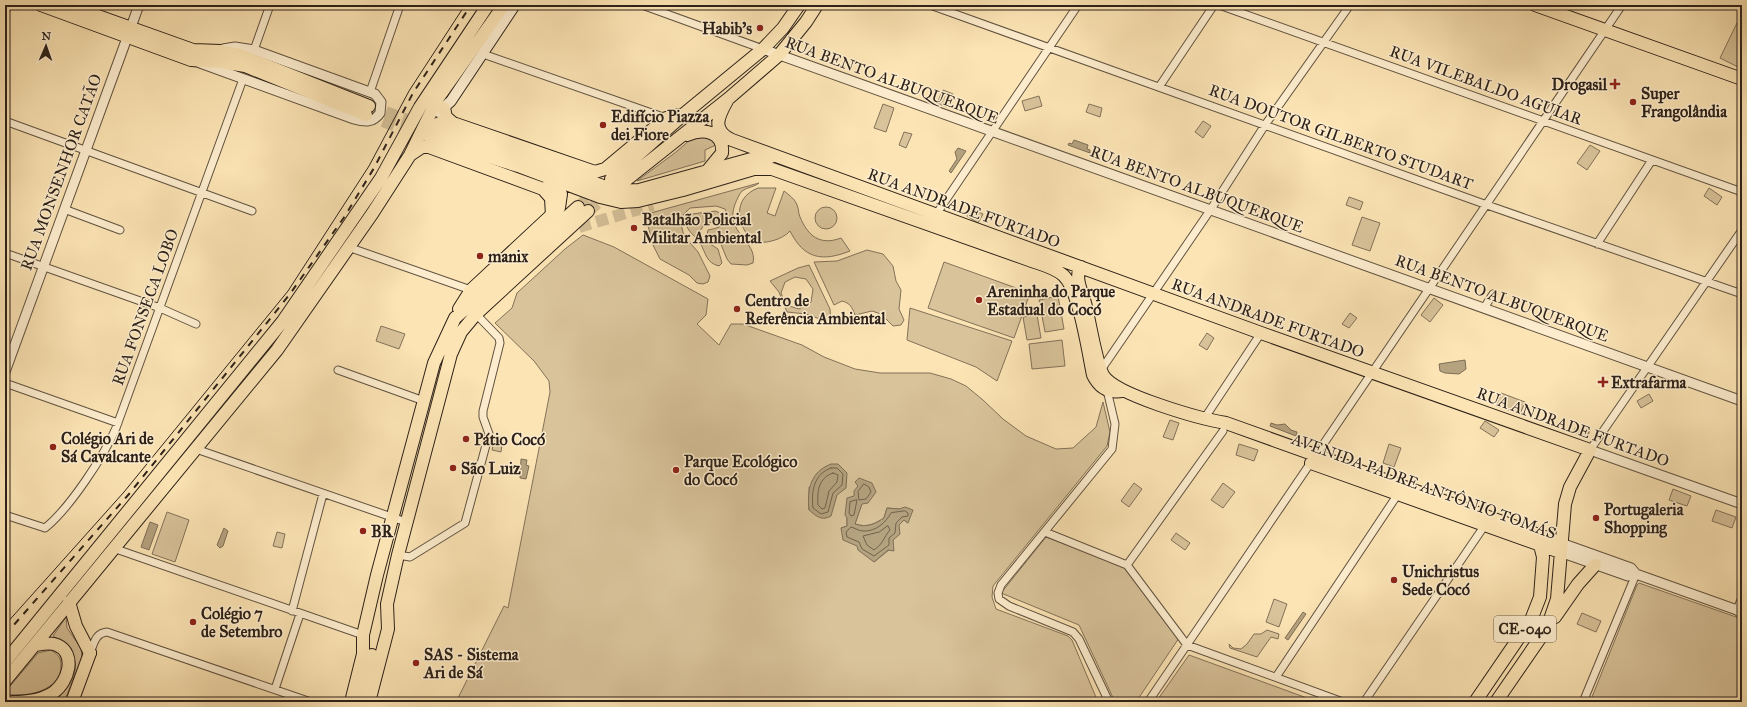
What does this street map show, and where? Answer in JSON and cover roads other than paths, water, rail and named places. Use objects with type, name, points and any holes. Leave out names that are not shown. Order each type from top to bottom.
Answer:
[{"type":"main road","points":[[41,5],[129,32],[183,47],[204,51],[221,51],[249,58],[368,111],[245,66],[220,62],[191,60],[129,32],[67,5]]},
{"type":"main road","points":[[5,681],[16,651],[42,608],[60,592],[283,321],[381,178],[420,106],[488,5]]},
{"type":"main road","points":[[35,645],[113,548],[277,350],[372,214],[410,155],[438,98],[504,5]]},
{"type":"main road","points":[[427,118],[444,108],[483,54],[515,5]]},
{"type":"main road","points":[[799,5],[783,28],[763,49],[684,114],[616,182],[669,146],[728,99],[779,54],[806,22],[817,5]]},
{"type":"main road","points":[[1535,5],[1742,79]]},
{"type":"main road","points":[[728,99],[720,112],[718,120],[718,126],[723,135],[784,161]]},
{"type":"main road","points":[[444,108],[446,117],[453,123]]},
{"type":"main road","points":[[571,175],[595,172],[605,169],[666,118],[684,114]]},
{"type":"main road","points":[[595,172],[453,123],[442,121],[436,125],[428,139],[557,170],[617,191],[628,191],[751,159],[772,158],[784,161]]},
{"type":"main road","points":[[669,146],[694,132],[701,131],[714,134],[721,141],[722,153],[708,170]]},
{"type":"main road","points":[[410,155],[435,140],[544,176],[600,197],[621,202],[638,201],[683,190],[754,169],[772,169],[932,219],[1041,264],[1063,275],[1073,289],[1093,375],[1096,382],[1107,390]]},
{"type":"main road","points":[[435,140],[543,189],[551,198],[552,216]]},
{"type":"main road","points":[[516,145],[557,170]]},
{"type":"main road","name":"RUA ANDRADE FURTADO","points":[[784,161],[932,219],[1081,267],[1261,333],[1590,450]]},
{"type":"main road","points":[[351,701],[363,654],[364,635],[377,575],[434,363],[460,305],[471,290],[561,206],[561,194],[544,176]]},
{"type":"main road","points":[[653,205],[667,200],[683,190]]},
{"type":"main road","points":[[351,701],[376,640],[387,604],[406,522],[451,354],[461,332],[476,314],[566,232],[583,209],[455,318]]},
{"type":"main road","points":[[566,232],[579,227]]},
{"type":"main road","points":[[1081,267],[1077,278],[1085,300],[1101,370]]},
{"type":"main road","points":[[1085,300],[1081,322],[1095,346]]},
{"type":"main road","name":"AVENIDA PADRE ANTÔNIO TOMÁS","points":[[1101,370],[1107,380],[1115,384],[1122,391],[1204,420],[1223,431],[1313,459],[1560,548]]},
{"type":"main road","name":"AVENIDA PADRE ANTÔNIO TOMÁS","points":[[1107,390],[1113,392],[1122,391]]},
{"type":"main road","name":"AVENIDA PADRE ANTÔNIO TOMÁS","points":[[1204,420],[1226,423],[1313,459]]},
{"type":"main road","points":[[1560,548],[1565,504],[1570,487],[1590,450]]},
{"type":"main road","name":"AVENIDA PADRE ANTÔNIO TOMÁS","points":[[1400,490],[1485,525],[1540,545],[1560,548]]},
{"type":"main road","name":"CE-040","points":[[1475,702],[1534,614],[1541,590],[1544,557],[1540,545]]},
{"type":"main road","name":"CE-040","points":[[1496,702],[1547,628],[1557,599],[1560,548]]},
{"type":"main road","points":[[1547,628],[1588,570],[1595,565]]},
{"type":"main road","points":[[69,602],[76,626],[90,654],[72,702]]},
{"type":"main road","points":[[369,702],[388,629],[387,604]]},
{"type":"main road","points":[[5,662],[16,651],[35,645],[50,643],[64,650],[69,662],[66,678],[61,686],[45,697],[12,702]]},
{"type":"street","points":[[5,13],[8,5]]},
{"type":"street","name":"RUA MONSENHOR CATÃO","points":[[5,372],[139,5]]},
{"type":"street","points":[[254,50],[270,5]]},
{"type":"street","points":[[370,92],[400,5]]},
{"type":"street","name":"RUA BENTO ALBUQUERQUE","points":[[642,5],[991,132],[1742,401]]},
{"type":"street","name":"RUA DOUTOR GILBERTO STUDART","points":[[930,5],[1487,205],[1742,294]]},
{"type":"street","points":[[932,219],[1078,5]]},
{"type":"street","points":[[1160,87],[1214,5]]},
{"type":"street","name":"RUA VILEBALDO AGUIAR","points":[[1219,5],[1742,192]]},
{"type":"street","points":[[1101,370],[1211,210],[1266,125],[1350,5]]},
{"type":"street","points":[[1148,702],[1622,5]]},
{"type":"street","points":[[191,60],[354,119],[366,122],[371,121],[378,116],[381,108],[379,97],[370,92],[254,50],[235,48],[204,51]]},
{"type":"street","points":[[483,54],[666,118]]},
{"type":"street","name":"RUA FONSECA LOBO","points":[[5,515],[45,528],[62,511],[104,455],[118,423],[243,79]]},
{"type":"street","points":[[5,121],[252,211]]},
{"type":"street","points":[[1597,244],[1652,160]]},
{"type":"street","points":[[64,209],[120,230]]},
{"type":"street","points":[[1590,450],[1742,230]]},
{"type":"street","points":[[348,248],[471,290]]},
{"type":"street","points":[[5,253],[160,308],[196,324]]},
{"type":"street","points":[[1484,308],[1493,294]]},
{"type":"street","points":[[398,555],[410,557],[465,523],[489,434],[483,417],[483,411],[500,343],[499,338],[476,314]]},
{"type":"street","points":[[1204,420],[1261,333]]},
{"type":"street","points":[[338,370],[424,401]]},
{"type":"street","points":[[5,383],[118,423]]},
{"type":"street","points":[[1107,390],[1115,424],[1112,449],[1001,585],[998,593],[999,599],[1009,606],[1073,632],[1080,639],[1109,702]]},
{"type":"street","points":[[1126,565],[1223,431]]},
{"type":"street","points":[[196,449],[406,522]]},
{"type":"street","name":"RUA ANDRADE FURTADO","points":[[1590,450],[1742,504]]},
{"type":"street","points":[[1276,677],[1400,490]]},
{"type":"street","points":[[292,611],[324,494]]},
{"type":"street","points":[[1364,702],[1485,525]]},
{"type":"street","points":[[1045,532],[1126,565],[1187,645],[1343,702]]},
{"type":"street","points":[[113,548],[364,635]]},
{"type":"street","name":"AVENIDA PADRE ANTÔNIO TOMÁS","points":[[1560,548],[1595,565],[1628,576],[1636,574]]},
{"type":"street","name":"AVENIDA PADRE ANTÔNIO TOMÁS","points":[[1560,548],[1631,568],[1636,574],[1740,612]]},
{"type":"street","points":[[1583,702],[1636,574]]},
{"type":"street","points":[[1740,612],[1742,597]]},
{"type":"street","points":[[275,689],[300,614]]},
{"type":"street","points":[[90,654],[97,636],[101,632],[107,632],[311,702]]},
{"type":"water","points":[[1074,140],[1088,145],[1087,149],[1090,150],[1090,153],[1068,145],[1069,143],[1072,144]]},
{"type":"water","points":[[958,148],[966,151],[951,173],[949,171],[957,159],[955,152]]},
{"type":"water","points":[[1465,360],[1466,369],[1459,374],[1440,371],[1439,364]]},
{"type":"water","points":[[1271,423],[1277,425],[1285,424],[1291,430],[1297,432],[1296,436],[1270,426]]},
{"type":"water","points":[[1576,427],[1586,434],[1585,430],[1589,428],[1590,430],[1587,438],[1573,432]]},
{"type":"water","points":[[521,459],[527,460],[526,465],[529,466],[526,479],[520,478]]},
{"type":"water","points":[[831,464],[838,464],[847,473],[846,488],[837,495],[831,516],[822,518],[809,510],[811,482],[818,472]]},
{"type":"water","points":[[859,478],[872,483],[876,492],[868,503],[862,504],[855,524],[871,525],[877,522],[884,518],[887,508],[899,509],[905,507],[913,510],[908,523],[904,520],[899,525],[900,534],[893,540],[894,551],[888,550],[874,562],[858,550],[857,546],[843,540],[841,528],[847,526],[847,518],[845,515],[847,498],[854,496],[854,491],[858,486],[855,482]]},
{"type":"water","points":[[150,522],[158,525],[149,550],[141,547]]},
{"type":"water","points":[[224,528],[228,531],[223,546],[220,548],[217,545]]},
{"type":"water","points":[[1303,612],[1306,614],[1288,640],[1285,638]]},
{"type":"tunnel","points":[[369,106],[434,130]]},
{"type":"tunnel","points":[[366,115],[429,138]]},
{"type":"tunnel","points":[[578,207],[599,189]]},
{"type":"tunnel","points":[[588,211],[610,193]]},
{"type":"tunnel","points":[[579,227],[653,205]]},
{"type":"tram line","points":[[5,625],[124,492],[288,291],[369,166],[409,91],[465,5]]},
{"type":"railway","points":[[5,635],[129,494],[290,294],[345,216],[374,168],[413,93],[471,5]]},
{"type":"place","name":"Habib's","points":[[760,28]]},
{"type":"place","name":"Drogasil","points":[[1615,84]]},
{"type":"place","name":"Super Frangolândia","points":[[1633,102]]},
{"type":"place","name":"Edifício Piazza dei Fiore","points":[[603,125]]},
{"type":"place","name":"Batalhão Policial Militar Ambiental","points":[[634,228]]},
{"type":"place","name":"manix","points":[[480,256]]},
{"type":"place","name":"Areninha do Parque Estadual do Cocó","points":[[979,300]]},
{"type":"place","name":"Centro de Referência Ambiental","points":[[737,309]]},
{"type":"place","name":"Extrafarma","points":[[1603,382]]},
{"type":"place","name":"Pátio Cocó","points":[[466,439]]},
{"type":"place","name":"Colégio Ari de Sá Cavalcante","points":[[53,447]]},
{"type":"place","name":"São Luiz","points":[[453,468]]},
{"type":"place","name":"Parque Ecológico do Cocó","points":[[676,470]]},
{"type":"place","name":"Portugaleria Shopping","points":[[1596,518]]},
{"type":"place","name":"BR","points":[[363,531]]},
{"type":"place","name":"Unichristus Sede Cocó","points":[[1394,580]]},
{"type":"place","name":"Colégio 7 de Setembro","points":[[193,622]]},
{"type":"place","name":"SAS - Sistema Ari de Sá","points":[[416,663]]}]
